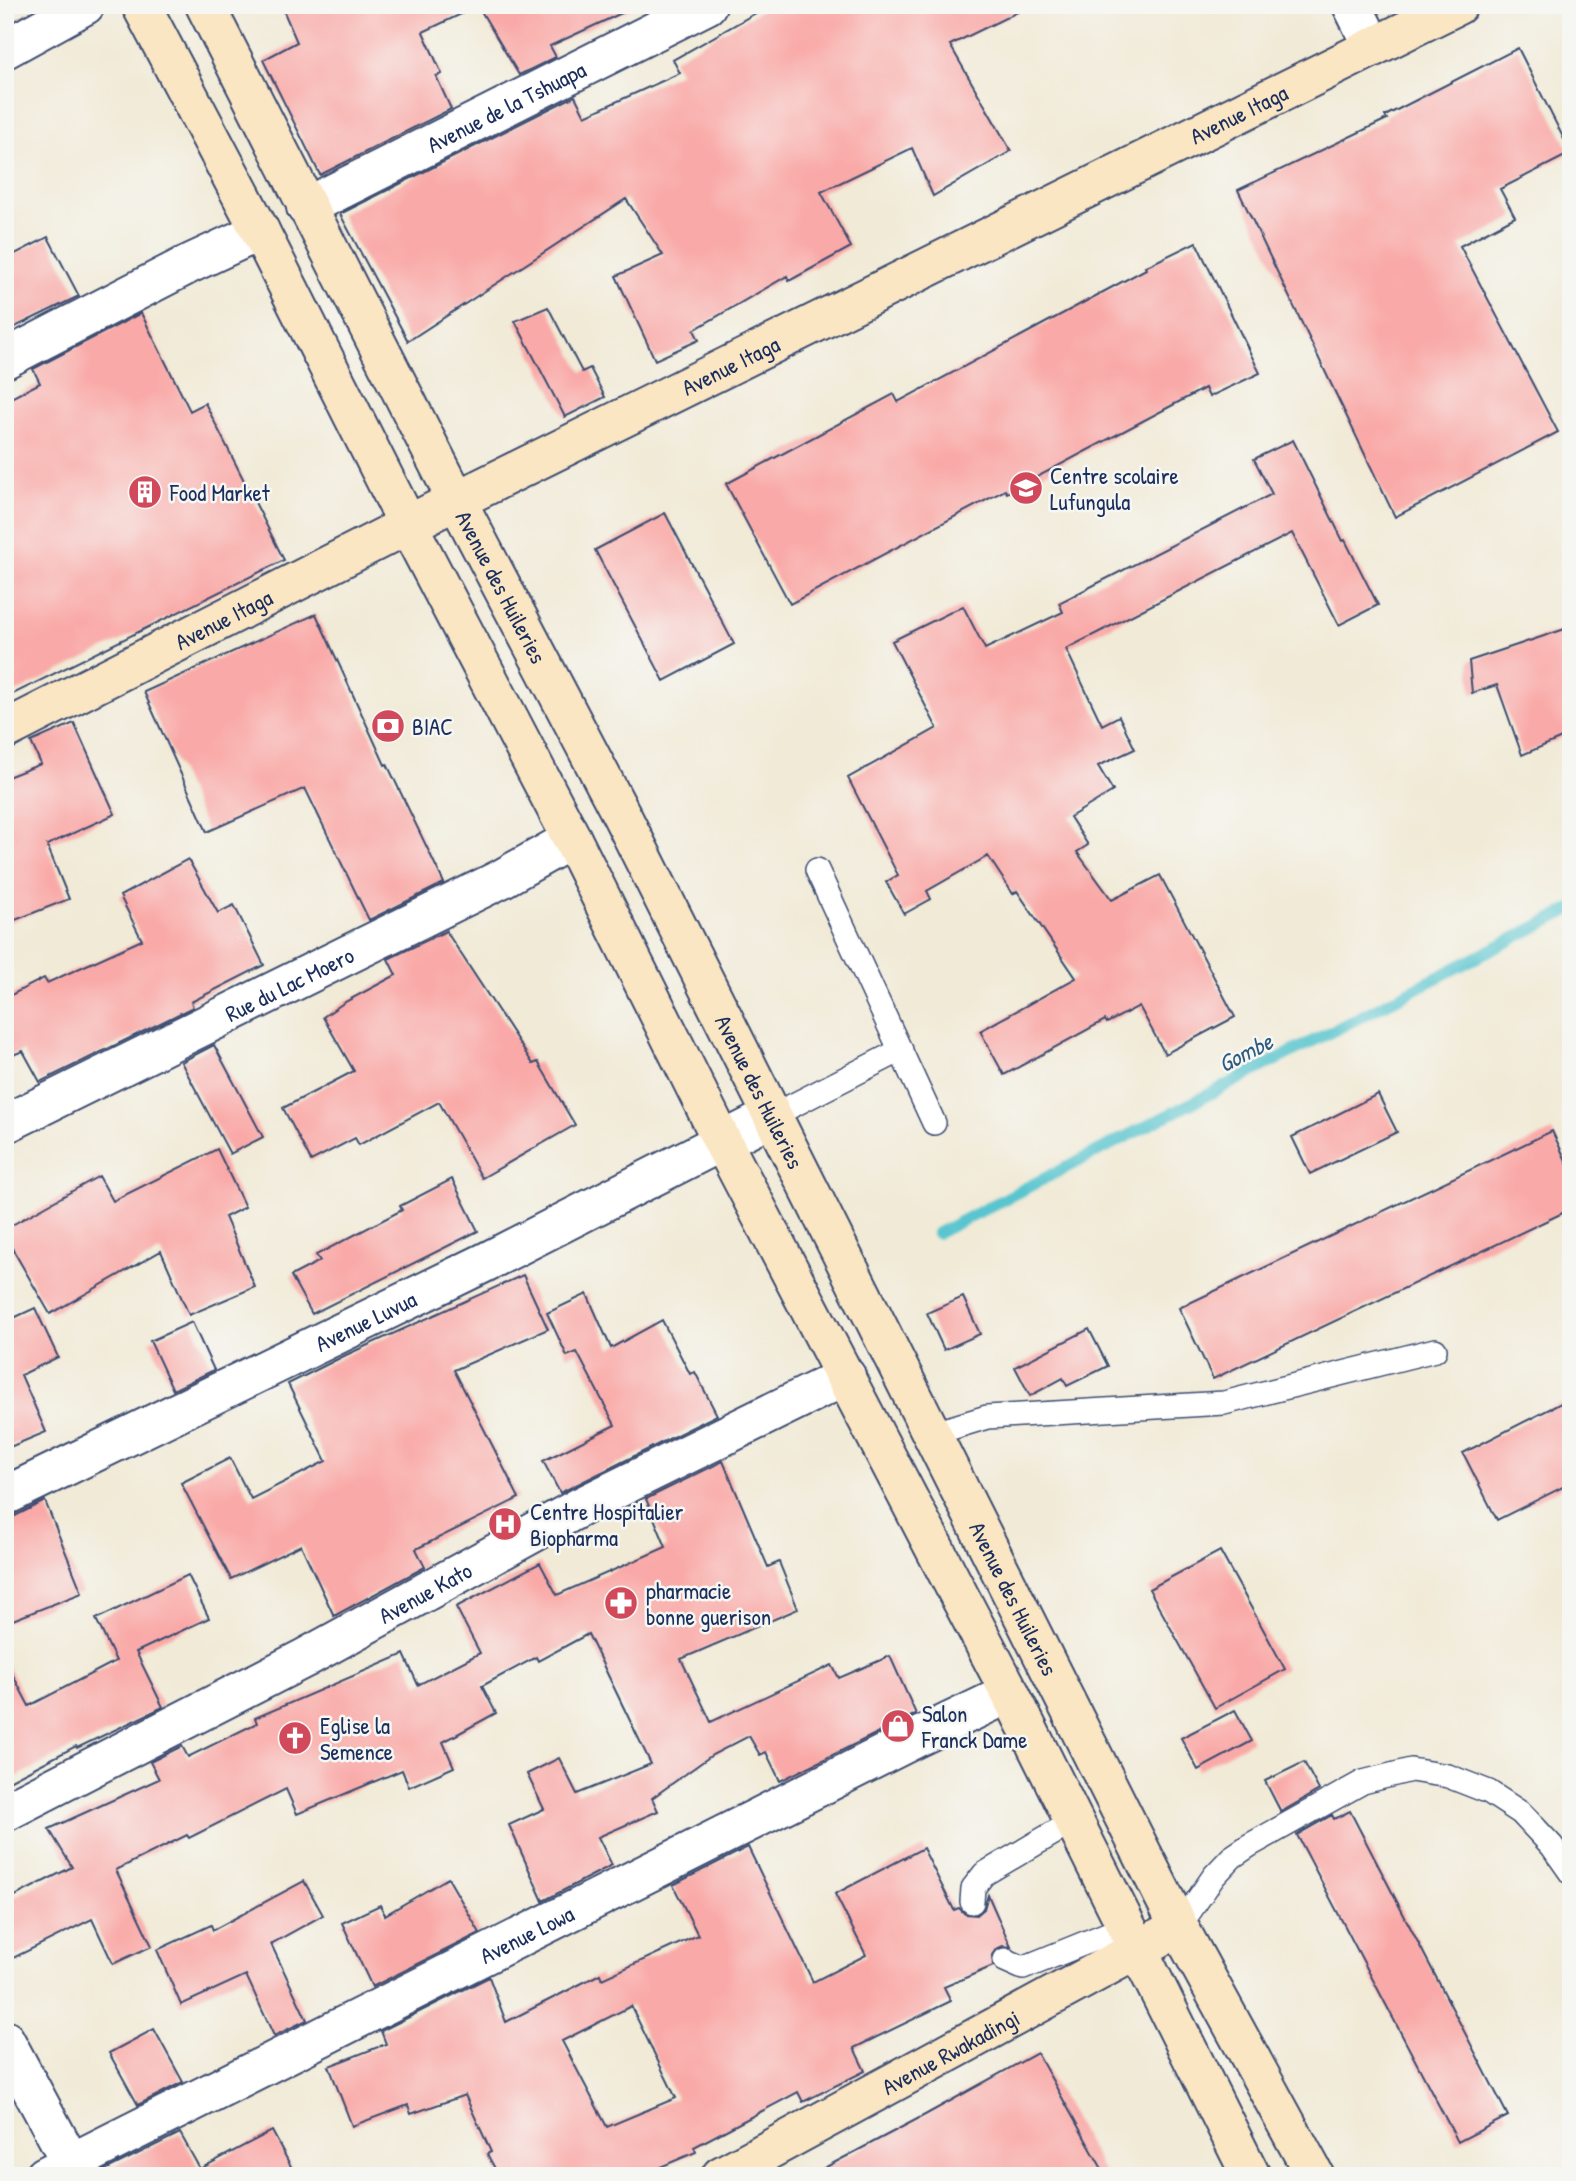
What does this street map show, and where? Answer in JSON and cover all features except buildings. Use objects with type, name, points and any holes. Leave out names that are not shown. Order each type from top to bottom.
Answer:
[{"type":"main road","name":"Avenue des Huileries","points":[[141,5],[572,839],[722,1141],[1010,1693],[1251,2176]]},
{"type":"main road","name":"Avenue des Huileries","points":[[205,5],[457,501],[622,816],[1179,1927],[1315,2176]]},
{"type":"main road","name":"Avenue Itaga","points":[[5,730],[408,525],[1458,5]]},
{"type":"main road","name":"Avenue Rwakadingi","points":[[721,2176],[1132,1937],[1179,1927]]},
{"type":"street","points":[[5,49],[85,5]]},
{"type":"street","name":"Avenue de la Tshuapa","points":[[306,207],[707,5]]},
{"type":"street","points":[[1352,5],[1373,47]]},
{"type":"street","points":[[5,359],[187,265],[260,231]]},
{"type":"street","name":"Rue du Lac Moero","points":[[5,1124],[500,879],[572,839]]},
{"type":"street","name":"Avenue Luvua","points":[[5,1496],[484,1264],[772,1116]]},
{"type":"street","name":"Avenue Kato","points":[[5,1812],[305,1658],[582,1506],[846,1376]]},
{"type":"street","name":"Avenue Lowa","points":[[65,2171],[914,1739],[1010,1693]]},
{"type":"street","points":[[5,2040],[65,2171]]},
{"type":"lane","points":[[817,870],[934,1123]]},
{"type":"lane","points":[[772,1116],[901,1050]]},
{"type":"lane","points":[[931,1434],[987,1417],[1224,1403],[1435,1350]]},
{"type":"lane","points":[[1179,1927],[1214,1876],[1241,1851],[1363,1782],[1411,1770],[1448,1776],[1489,1792],[1521,1813],[1552,1846],[1571,1873]]},
{"type":"lane","points":[[972,1902],[973,1888],[984,1874],[1074,1821]]},
{"type":"lane","points":[[1005,1961],[1023,1968],[1132,1937]]},
{"type":"waterway","name":"Gombe","points":[[938,1233],[1571,909]]},
{"type":"place","name":"Centre scolaire Lufungula","points":[[1026,488]]},
{"type":"place","name":"Food Market","points":[[145,492]]},
{"type":"place","name":"BIAC","points":[[388,726]]},
{"type":"place","name":"Centre Hospitalier Biopharma","points":[[505,1524]]},
{"type":"place","name":"pharmacie bonne guerison","points":[[621,1603]]},
{"type":"place","name":"Salon Franck Dame","points":[[898,1726]]},
{"type":"place","name":"Eglise la Semence","points":[[295,1738]]}]
